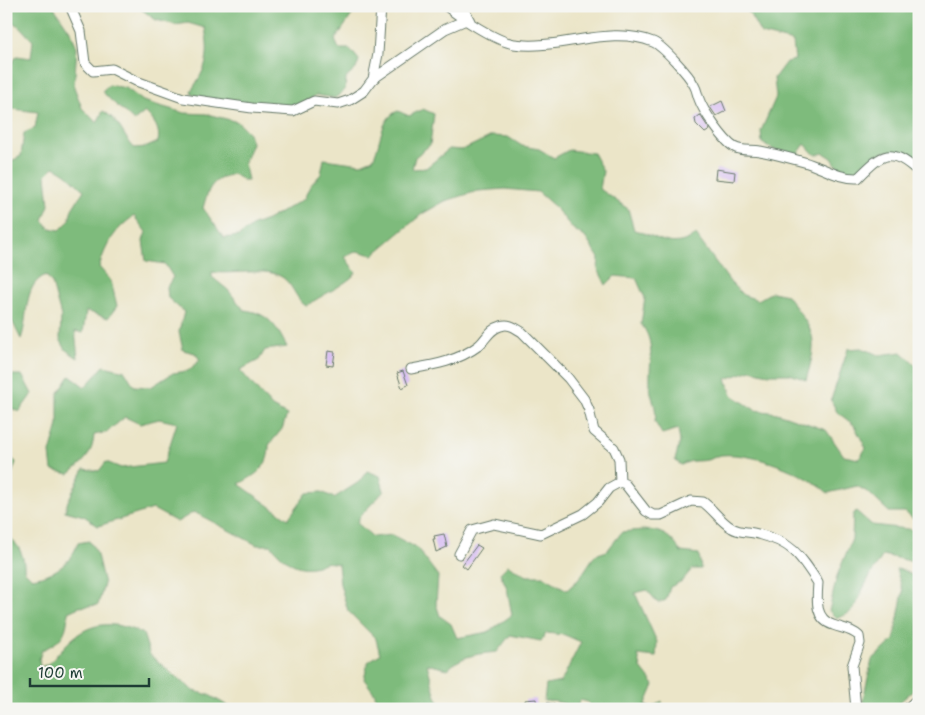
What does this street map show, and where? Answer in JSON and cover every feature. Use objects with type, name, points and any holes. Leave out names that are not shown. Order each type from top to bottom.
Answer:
[{"type":"street","points":[[70,6],[81,30],[82,50],[89,69],[93,71],[112,70],[136,82],[183,98],[252,108],[293,111],[308,102],[338,104],[350,100],[364,91],[373,79],[445,29],[468,21]]},
{"type":"street","points":[[373,79],[378,54],[381,6]]},
{"type":"street","points":[[446,6],[496,38],[513,44],[548,45],[577,40],[618,37],[653,42],[668,51],[676,64],[694,83],[699,99],[709,118],[729,144],[737,149],[759,151],[820,166],[847,179],[858,178],[872,164],[891,155],[899,156],[919,172]]},
{"type":"street","points":[[462,6],[468,21]]},
{"type":"street","points":[[411,369],[440,364],[458,357],[479,345],[495,328],[502,325],[514,327],[522,332],[568,378],[584,399],[589,410],[594,432],[614,448],[619,459],[620,482],[629,489],[646,511],[653,515],[660,515],[691,501],[704,502],[730,527],[742,532],[758,534],[789,546],[799,554],[818,583],[816,605],[821,614],[830,624],[850,629],[859,636],[860,643],[852,666],[856,709]]},
{"type":"street","points":[[459,554],[472,530],[494,524],[541,534],[583,514],[598,502],[609,488],[620,482]]},
{"type":"street","points":[[907,709],[919,697]]},
{"type":"green space","points":[[6,6],[53,6],[70,31],[77,47],[74,87],[82,108],[97,123],[103,111],[109,115],[117,123],[134,148],[147,147],[158,142],[158,129],[145,112],[134,121],[102,91],[109,85],[126,88],[143,101],[184,113],[207,114],[238,122],[249,133],[252,143],[244,163],[248,180],[243,180],[233,174],[215,182],[209,190],[203,208],[224,238],[239,236],[253,225],[267,220],[304,199],[310,186],[321,174],[324,159],[361,164],[373,159],[384,125],[392,114],[398,111],[409,116],[423,109],[434,114],[430,145],[415,157],[412,169],[426,168],[449,149],[462,150],[492,136],[508,137],[522,146],[539,149],[554,158],[569,150],[593,153],[603,171],[600,189],[628,209],[634,230],[672,242],[687,240],[696,235],[730,282],[743,295],[758,300],[772,292],[787,295],[803,317],[813,343],[813,353],[806,380],[790,374],[768,374],[751,370],[726,379],[732,395],[755,410],[777,413],[826,430],[844,456],[859,459],[866,448],[854,425],[837,412],[831,400],[848,349],[861,348],[879,355],[902,352],[919,368],[919,524],[905,512],[889,512],[869,493],[857,486],[828,493],[806,478],[763,460],[734,455],[721,455],[681,465],[675,460],[680,442],[678,429],[662,434],[655,422],[655,406],[650,384],[651,352],[649,338],[641,324],[645,298],[636,278],[615,276],[606,285],[598,269],[599,258],[585,237],[573,229],[554,206],[538,192],[505,189],[478,191],[445,201],[422,214],[373,255],[357,251],[345,257],[356,273],[306,306],[287,281],[278,275],[264,272],[212,272],[212,277],[228,290],[244,310],[260,314],[271,322],[287,347],[265,350],[259,360],[240,370],[272,407],[287,415],[282,429],[269,445],[264,465],[251,477],[239,484],[288,519],[307,493],[322,492],[334,498],[359,482],[367,471],[380,476],[384,491],[360,516],[357,523],[373,537],[392,535],[417,548],[438,576],[436,604],[440,616],[451,624],[457,638],[488,632],[512,615],[507,588],[500,573],[508,565],[527,576],[543,576],[567,590],[579,579],[595,555],[607,551],[622,532],[649,530],[663,533],[669,537],[681,552],[699,554],[701,569],[692,569],[682,581],[670,587],[666,600],[658,603],[647,590],[635,593],[657,642],[656,657],[638,655],[641,668],[654,685],[645,706],[652,708],[662,701],[662,709],[591,709],[588,702],[580,700],[578,709],[559,702],[544,701],[546,685],[561,682],[581,642],[565,635],[546,633],[541,641],[510,635],[497,652],[465,658],[448,669],[427,664],[435,694],[442,709],[378,709],[375,694],[364,679],[368,662],[380,654],[376,639],[348,611],[340,584],[338,564],[326,563],[316,566],[299,567],[288,562],[271,545],[257,545],[194,512],[177,522],[153,509],[98,526],[84,516],[65,511],[84,469],[99,471],[106,462],[121,468],[164,463],[177,423],[159,419],[140,424],[125,417],[107,432],[94,435],[92,448],[89,453],[79,466],[69,474],[52,470],[50,453],[58,425],[58,394],[70,376],[85,387],[104,366],[125,371],[134,386],[151,387],[173,373],[188,371],[200,360],[195,353],[183,350],[179,332],[184,312],[168,298],[167,287],[173,277],[165,264],[146,261],[143,241],[146,232],[134,216],[116,232],[105,251],[99,267],[111,281],[117,306],[108,318],[86,311],[83,333],[75,331],[78,358],[66,350],[60,339],[61,316],[52,283],[46,275],[33,286],[21,339],[6,309],[6,164],[21,156],[24,133],[35,128],[38,112],[12,109],[7,87],[8,70],[17,56],[31,58],[33,41],[19,26],[6,19]],"holes":[[[54,167],[84,190],[72,209],[69,221],[60,230],[49,228],[43,220],[49,205],[46,175]]]},
{"type":"green space","points":[[137,6],[358,6],[335,40],[339,49],[350,49],[359,60],[356,69],[346,78],[345,90],[335,98],[316,95],[295,111],[196,100],[191,91],[201,75],[206,61],[205,28],[188,23],[176,25],[156,20]]},
{"type":"green space","points":[[745,6],[919,6],[919,168],[905,151],[889,151],[871,158],[854,173],[840,171],[832,158],[824,153],[815,155],[805,144],[797,155],[778,152],[762,143],[761,131],[776,97],[774,78],[786,62],[795,60],[793,42],[761,34]]},
{"type":"green space","points":[[6,356],[7,375],[22,375],[32,394],[19,412],[6,406]]},
{"type":"green space","points":[[7,455],[16,462],[9,482],[6,483]]},
{"type":"green space","points":[[856,511],[872,525],[916,530],[919,533],[919,563],[883,555],[867,581],[855,606],[849,613],[836,618],[829,611],[837,576],[852,539],[853,515]]},
{"type":"green space","points":[[6,534],[20,550],[24,570],[32,578],[48,574],[61,567],[71,557],[78,543],[89,541],[96,551],[104,584],[98,605],[79,607],[68,612],[65,631],[59,640],[42,650],[39,659],[40,667],[50,662],[81,632],[100,625],[121,626],[143,634],[150,655],[194,691],[209,695],[233,709],[6,709]]},
{"type":"green space","points":[[896,569],[903,570],[919,579],[919,686],[891,709],[864,709],[863,700],[872,660],[894,640],[903,591]]},
{"type":"building","points":[[722,101],[726,111],[716,116],[710,107]]},
{"type":"building","points":[[700,115],[710,130],[705,133],[696,124],[695,119]]},
{"type":"building","points":[[716,169],[735,172],[734,181],[715,179]]},
{"type":"building","points":[[328,351],[335,352],[333,366],[326,365]]},
{"type":"building","points":[[403,371],[408,385],[402,388],[397,373]]},
{"type":"building","points":[[444,534],[447,547],[436,552],[434,536]]},
{"type":"building","points":[[477,545],[482,548],[467,569],[462,565]]},
{"type":"building","points":[[536,699],[537,709],[526,709],[525,700]]}]
